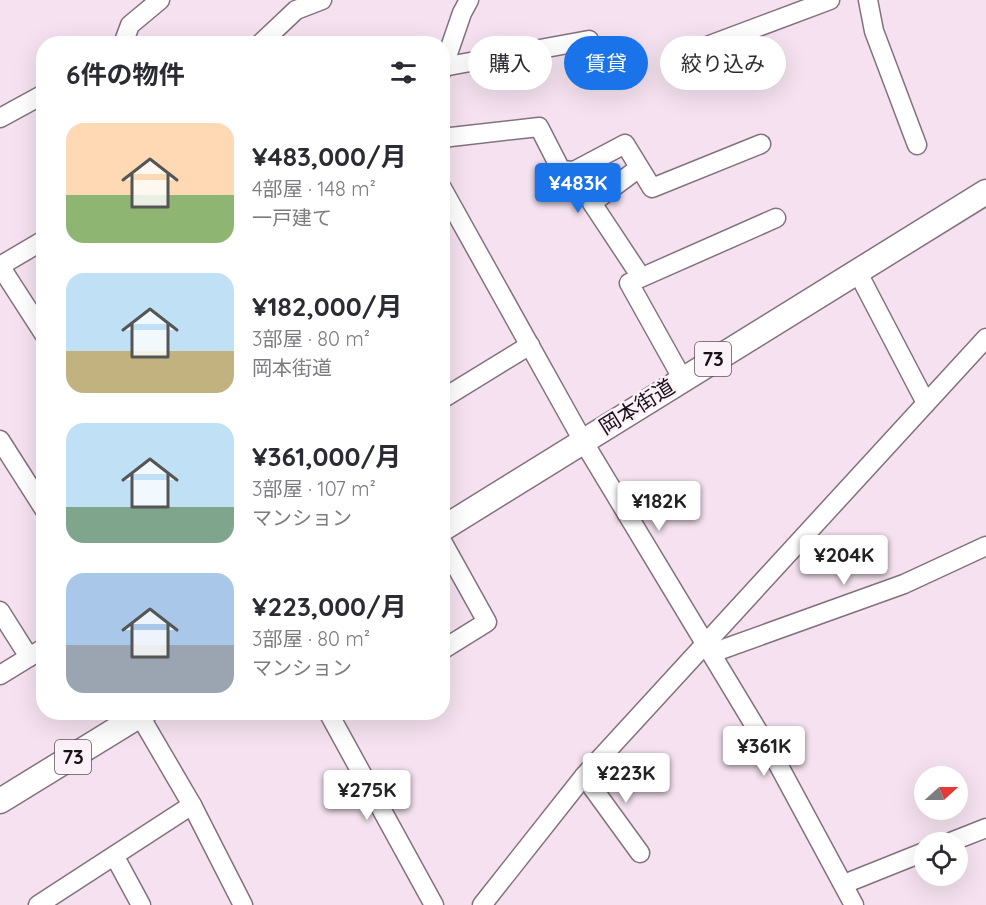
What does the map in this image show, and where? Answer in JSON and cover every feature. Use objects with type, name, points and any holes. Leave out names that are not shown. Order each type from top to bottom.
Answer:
[{"type":"main road","name":"岡本街道","points":[[450,524],[682,378],[986,192]]},
{"type":"main road","name":"73","points":[[0,801],[133,720]]},
{"type":"street","points":[[126,36],[130,25],[160,0]]},
{"type":"street","points":[[268,36],[296,10],[322,0]]},
{"type":"street","points":[[450,48],[469,0]]},
{"type":"street","points":[[734,36],[831,0]]},
{"type":"street","points":[[868,0],[874,31],[917,145]]},
{"type":"street","points":[[450,68],[564,45]]},
{"type":"street","points":[[0,116],[36,98]]},
{"type":"street","points":[[450,137],[539,127],[561,170],[574,171],[625,144],[652,188],[761,144]]},
{"type":"street","points":[[639,168],[592,203],[641,277]]},
{"type":"street","points":[[450,202],[583,441],[708,648],[854,905]]},
{"type":"street","points":[[682,378],[629,283],[776,218]]},
{"type":"street","points":[[36,245],[0,266],[36,322]]},
{"type":"street","points":[[857,271],[926,403]]},
{"type":"street","points":[[488,903],[584,776],[708,648],[986,338]]},
{"type":"street","points":[[450,394],[530,345]]},
{"type":"street","points":[[0,440],[36,496]]},
{"type":"street","points":[[708,648],[904,584],[986,546]]},
{"type":"street","points":[[450,555],[487,622],[450,645]]},
{"type":"street","points":[[0,611],[36,652],[0,675]]},
{"type":"street","points":[[146,720],[243,905]]},
{"type":"street","points":[[337,720],[434,905]]},
{"type":"street","points":[[584,776],[640,853]]},
{"type":"street","points":[[38,905],[192,805]]},
{"type":"street","points":[[968,835],[986,828]]},
{"type":"street","points":[[844,884],[914,856]]},
{"type":"street","points":[[115,857],[141,905]]}]
